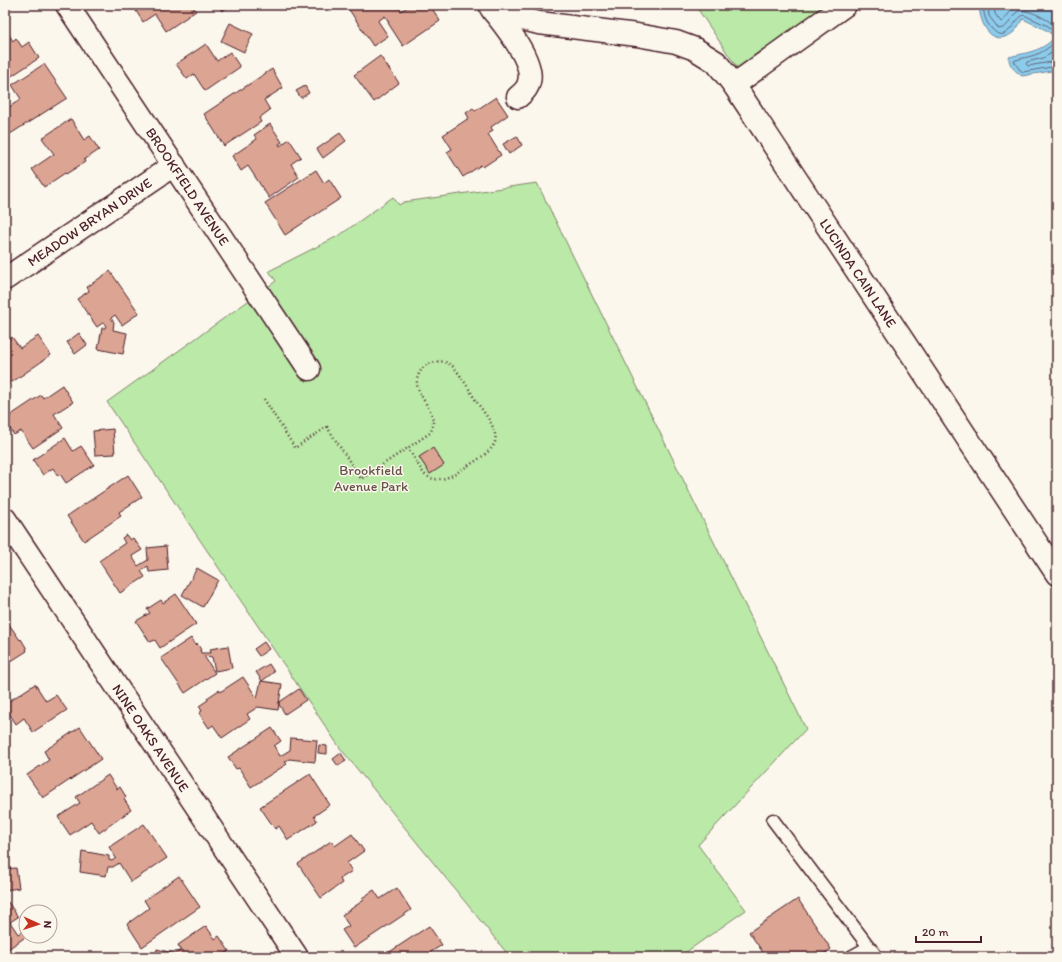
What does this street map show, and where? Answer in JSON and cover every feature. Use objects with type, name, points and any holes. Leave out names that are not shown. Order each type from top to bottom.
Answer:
[{"type":"street","name":"BROOKFIELD AVENUE","points":[[67,5],[309,369]]},
{"type":"street","points":[[734,85],[845,5]]},
{"type":"street","points":[[491,8],[523,53],[529,70],[530,81],[525,90],[518,97]]},
{"type":"street","name":"LUCINDA CAIN LANE","points":[[491,8],[539,24],[637,34],[676,42],[696,50],[716,62],[734,85],[1057,574]]},
{"type":"street","name":"MEADOW BRYAN DRIVE","points":[[5,279],[174,165]]},
{"type":"street","name":"NINE OAKS AVENUE","points":[[5,519],[297,957]]},
{"type":"lane","points":[[773,820],[877,957]]},
{"type":"lane","points":[[851,957],[868,947]]},
{"type":"path","points":[[264,399],[296,448],[327,427],[361,479],[430,433],[434,422],[432,413],[419,394],[417,380],[419,374],[426,365],[439,361],[445,361],[455,369],[491,424],[495,436],[493,446],[486,454],[448,478],[438,479],[427,477],[424,474],[408,448]]},
{"type":"green space","points":[[695,5],[830,5],[740,72]]},
{"type":"green space","name":"Brookfield Avenue Park","points":[[537,183],[806,729],[698,845],[746,910],[679,957],[510,957],[340,748],[107,402],[276,281],[269,271],[340,235],[393,197],[399,205],[404,202]]},
{"type":"water","points":[[979,5],[1057,5],[1057,70],[1022,76],[1017,72],[1011,65],[1009,57],[1039,49],[1055,37],[1046,30],[1023,19],[1015,31],[1006,37],[999,38],[994,36],[985,27]]},
{"type":"building","points":[[192,5],[196,11],[166,31],[155,14],[143,22],[133,6]]},
{"type":"building","points":[[218,5],[231,5],[222,11]]},
{"type":"building","points":[[346,5],[397,5],[401,11],[410,5],[430,5],[440,21],[403,46],[385,16],[378,21],[388,36],[373,46]]},
{"type":"building","points":[[230,23],[253,34],[244,52],[221,41]]},
{"type":"building","points":[[7,32],[13,41],[16,38],[22,47],[29,42],[39,58],[7,79],[5,75],[5,34]]},
{"type":"building","points":[[206,44],[217,61],[230,52],[240,67],[205,91],[194,74],[187,79],[176,64]]},
{"type":"building","points":[[380,56],[399,83],[374,102],[354,75]]},
{"type":"building","points":[[44,64],[67,98],[7,136],[5,132],[5,110],[21,99],[12,85]]},
{"type":"building","points":[[272,69],[283,88],[264,100],[270,110],[259,118],[261,122],[224,146],[204,114]]},
{"type":"building","points":[[305,86],[309,93],[301,98],[296,91]]},
{"type":"building","points":[[496,97],[508,115],[491,127],[493,131],[488,134],[501,155],[483,167],[481,165],[463,177],[447,152],[452,149],[443,135],[469,118],[466,113],[473,108],[475,111]]},
{"type":"building","points":[[71,119],[84,140],[90,136],[99,150],[84,160],[85,162],[44,187],[32,169],[54,154],[42,138]]},
{"type":"building","points":[[270,124],[282,142],[279,144],[280,146],[289,139],[301,157],[291,164],[299,177],[269,198],[248,166],[241,171],[232,156],[257,139],[254,135]]},
{"type":"building","points":[[340,133],[346,141],[323,158],[317,149]]},
{"type":"building","points":[[517,136],[522,145],[509,154],[503,144]]},
{"type":"building","points":[[316,170],[324,183],[329,179],[341,198],[285,235],[265,203]]},
{"type":"building","points":[[110,271],[139,313],[122,325],[115,315],[111,318],[114,322],[113,330],[127,333],[123,354],[98,349],[102,328],[105,328],[106,325],[104,322],[97,327],[77,299],[89,291],[87,287]]},
{"type":"building","points":[[79,333],[87,345],[75,354],[67,342]]},
{"type":"building","points":[[38,336],[51,355],[5,387],[5,342],[12,337],[20,348]]},
{"type":"building","points":[[62,385],[73,402],[54,414],[63,428],[33,448],[21,431],[14,435],[5,419],[41,395],[43,398]]},
{"type":"building","points":[[113,429],[115,454],[95,455],[93,431]]},
{"type":"building","points":[[65,438],[73,451],[81,446],[94,465],[66,483],[60,474],[58,476],[53,468],[43,475],[33,460]]},
{"type":"building","points":[[433,448],[444,465],[430,474],[419,457]]},
{"type":"building","points":[[128,475],[142,497],[119,512],[121,516],[84,541],[67,516]]},
{"type":"building","points":[[126,535],[130,540],[133,538],[142,550],[132,556],[138,566],[148,560],[147,548],[166,546],[168,570],[149,572],[148,566],[141,571],[145,577],[120,593],[99,561],[125,543],[122,538]]},
{"type":"building","points":[[197,568],[218,580],[203,607],[182,595]]},
{"type":"building","points":[[176,594],[196,624],[160,648],[155,640],[150,642],[136,621],[150,613],[147,609],[161,600],[163,603]]},
{"type":"building","points":[[5,620],[20,640],[21,639],[27,651],[5,665]]},
{"type":"building","points":[[191,638],[195,645],[197,643],[201,653],[211,653],[210,649],[228,646],[232,668],[215,671],[212,657],[204,656],[215,673],[185,693],[161,658]]},
{"type":"building","points":[[264,642],[269,649],[259,656],[254,649]]},
{"type":"building","points":[[269,664],[274,672],[262,681],[256,672]]},
{"type":"building","points":[[243,677],[257,698],[261,681],[282,684],[278,710],[258,707],[247,714],[250,719],[222,738],[213,725],[209,728],[199,713],[202,711],[199,706],[208,700],[207,698],[219,690],[220,692]]},
{"type":"building","points":[[35,684],[46,701],[56,695],[67,710],[33,732],[24,718],[16,724],[5,707],[5,704]]},
{"type":"building","points":[[299,689],[306,700],[285,714],[278,703]]},
{"type":"building","points":[[80,727],[101,759],[43,798],[27,775],[49,760],[44,751]]},
{"type":"building","points":[[272,728],[281,741],[274,746],[280,756],[290,750],[291,738],[317,740],[315,762],[289,759],[285,762],[287,764],[251,787],[239,768],[236,769],[228,757]]},
{"type":"building","points":[[319,745],[327,746],[327,754],[318,753]]},
{"type":"building","points":[[341,753],[346,761],[338,766],[333,759]]},
{"type":"building","points":[[310,774],[330,805],[314,816],[317,821],[288,840],[279,826],[275,829],[260,807]]},
{"type":"building","points":[[108,775],[117,789],[120,787],[126,797],[124,799],[131,810],[99,833],[91,821],[70,835],[58,817],[80,803],[76,797]]},
{"type":"building","points":[[144,824],[167,858],[131,882],[119,863],[113,867],[108,867],[106,876],[80,872],[82,851],[109,856],[109,860],[112,861],[116,858],[109,847]]},
{"type":"building","points":[[352,834],[364,851],[347,863],[352,871],[340,879],[342,883],[321,898],[298,864],[331,841],[335,846]]},
{"type":"building","points":[[16,868],[19,888],[5,890],[5,869]]},
{"type":"building","points":[[179,876],[200,907],[142,947],[127,924],[149,908],[144,900]]},
{"type":"building","points":[[397,888],[411,910],[354,948],[342,930],[349,926],[342,915],[364,900],[362,898],[374,890],[380,899]]},
{"type":"building","points":[[798,899],[831,949],[819,957],[766,957],[749,932]]},
{"type":"building","points":[[8,902],[18,917],[10,922],[18,934],[18,942],[5,951],[5,904]]},
{"type":"building","points":[[206,926],[215,939],[219,936],[229,951],[226,953],[228,957],[155,957],[157,949],[176,954],[181,950],[178,945]]},
{"type":"building","points":[[429,926],[442,945],[423,957],[382,957]]}]
